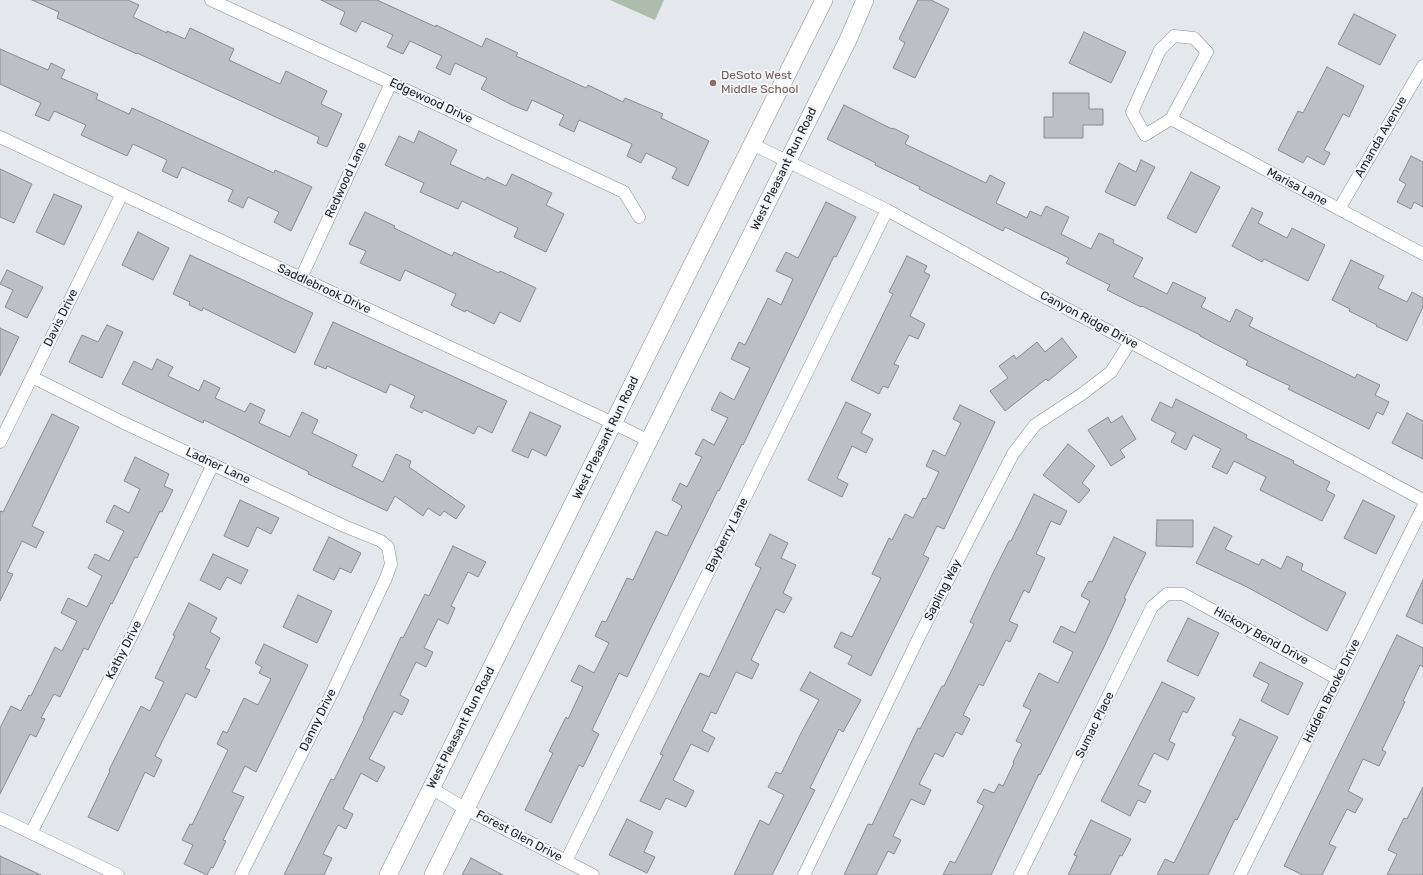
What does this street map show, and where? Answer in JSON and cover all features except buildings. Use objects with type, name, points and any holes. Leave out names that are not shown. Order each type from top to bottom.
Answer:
[{"type":"main road","name":"West Pleasant Run Road","points":[[388,875],[824,0]]},
{"type":"main road","name":"West Pleasant Run Road","points":[[433,875],[848,40],[865,0]]},
{"type":"street","name":"Edgewood Drive","points":[[211,0],[624,192],[640,217]]},
{"type":"street","points":[[1174,36],[1194,38],[1207,52],[1171,119],[1145,135],[1132,112],[1160,50],[1174,36]]},
{"type":"street","name":"Amanda Avenue","points":[[1339,209],[1423,66]]},
{"type":"street","name":"Redwood Lane","points":[[301,278],[392,83]]},
{"type":"street","name":"Marisa Lane","points":[[1171,119],[1423,254]]},
{"type":"street","name":"Saddlebrook Drive","points":[[0,137],[649,441]]},
{"type":"street","name":"Canyon Ridge Drive","points":[[752,144],[887,210],[1035,292],[1423,500]]},
{"type":"street","name":"Davis Drive","points":[[0,442],[122,194]]},
{"type":"street","name":"Bayberry Lane","points":[[566,861],[887,210]]},
{"type":"street","name":"Sapling Way","points":[[804,875],[924,628],[1013,454],[1035,425],[1082,394],[1111,372],[1130,342]]},
{"type":"street","name":"Ladner Lane","points":[[32,377],[122,422],[344,526],[381,541],[388,548],[391,564]]},
{"type":"street","name":"Kathy Drive","points":[[30,833],[132,635],[213,464]]},
{"type":"street","name":"Hidden Brooke Drive","points":[[1240,875],[1423,507]]},
{"type":"street","name":"Danny Drive","points":[[241,875],[332,693],[386,578],[391,564]]},
{"type":"street","name":"Sumac Place","points":[[1020,875],[1152,607],[1167,594],[1183,594]]},
{"type":"street","name":"Hickory Bend Drive","points":[[1183,594],[1338,679]]},
{"type":"street","name":"Forest Glen Drive","points":[[431,788],[593,875]]},
{"type":"street","points":[[0,818],[118,875]]},
{"type":"green space","points":[[610,0],[664,0],[655,20]]},
{"type":"place","name":"DeSoto West Middle School","points":[[713,83]]}]
